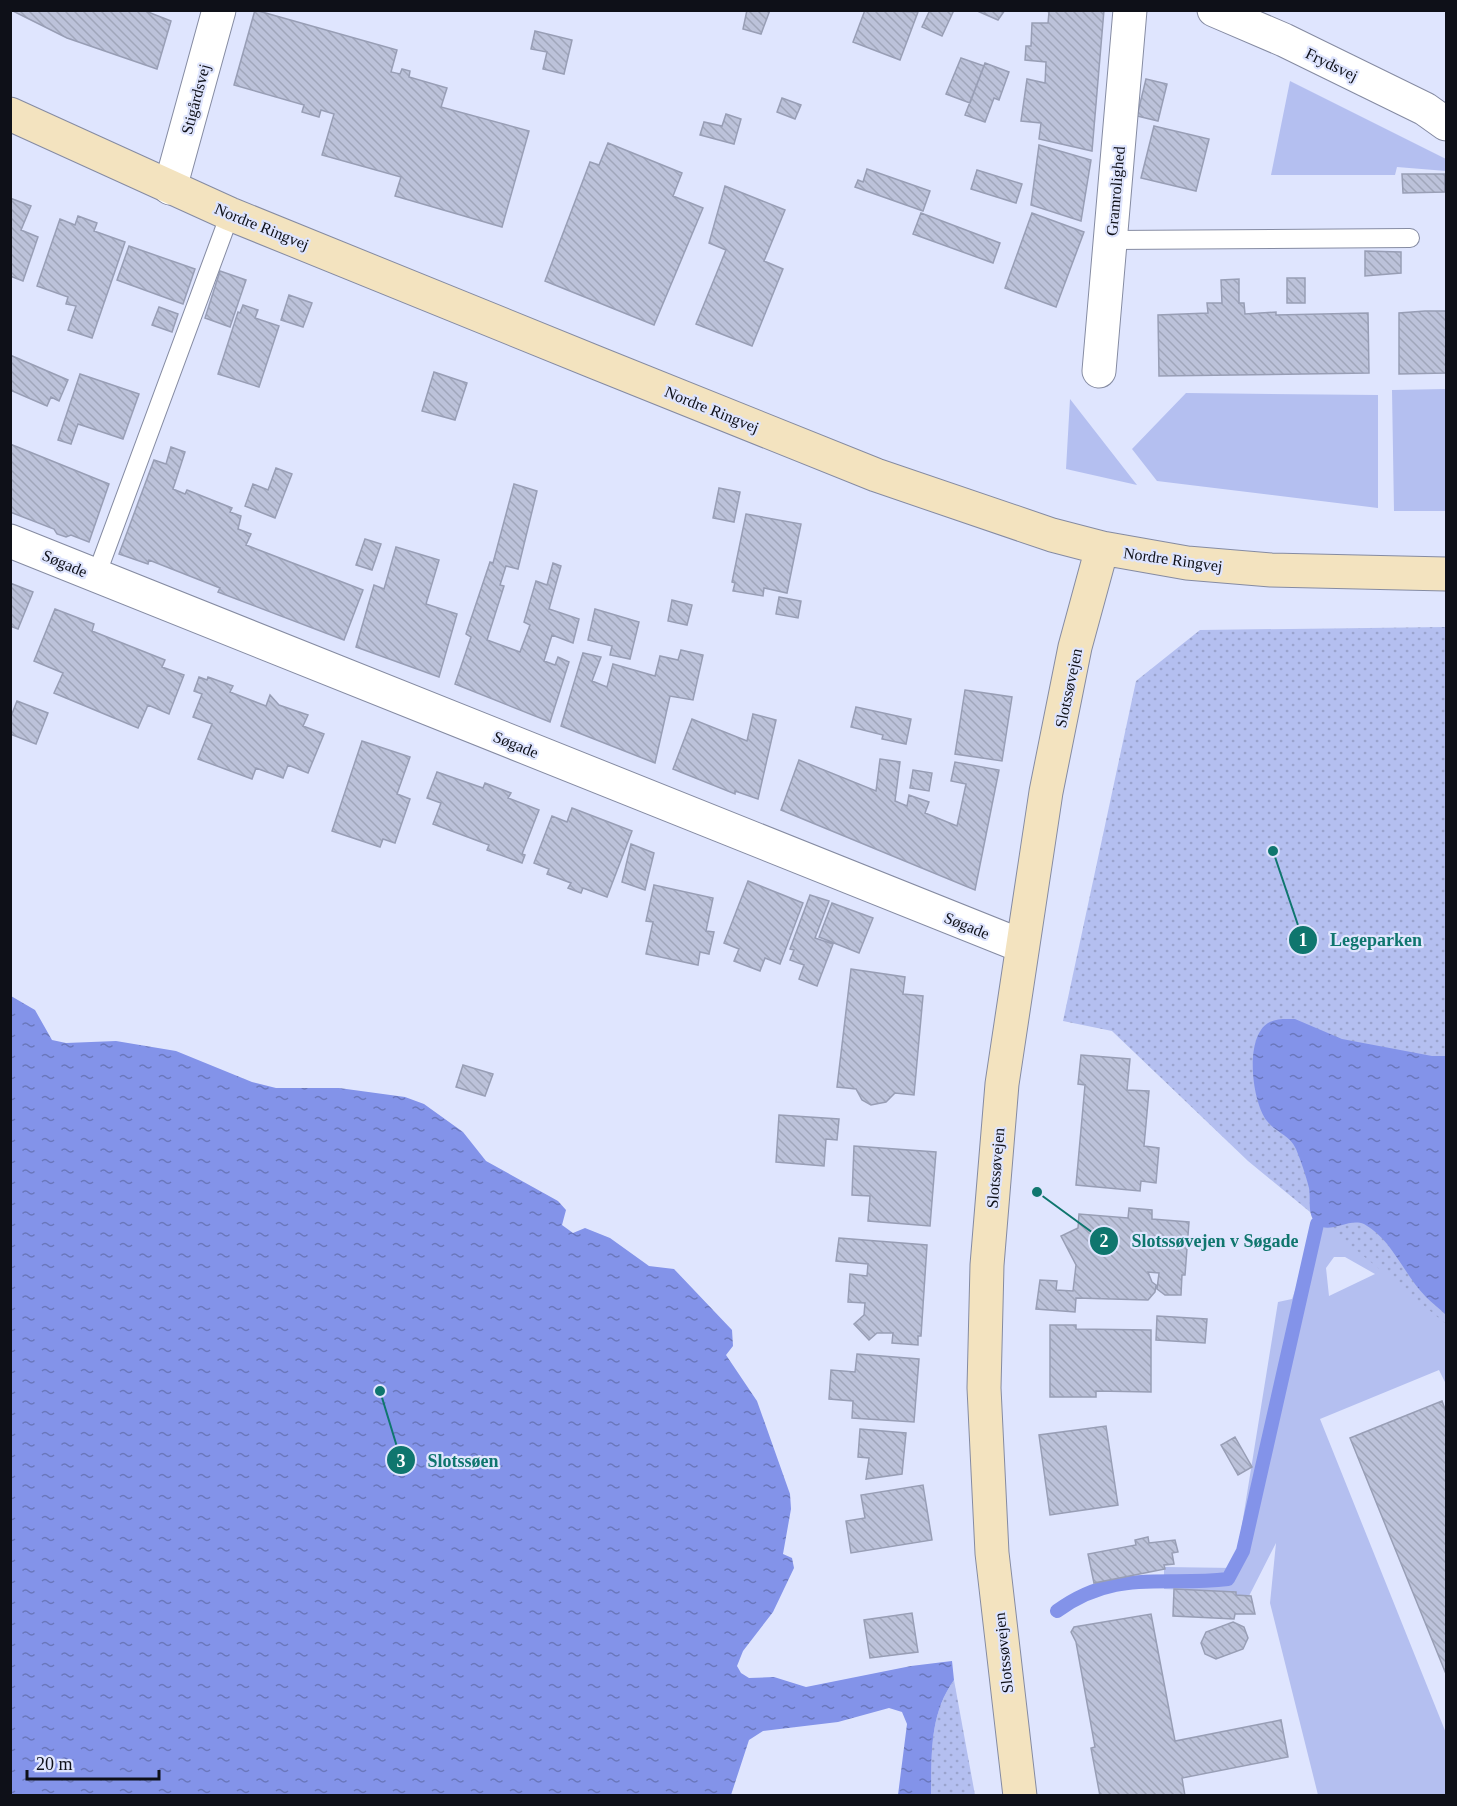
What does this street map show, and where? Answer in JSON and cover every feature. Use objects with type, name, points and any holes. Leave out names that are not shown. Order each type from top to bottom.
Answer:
[{"type":"main road","name":"Nordre Ringvej","points":[[10,114],[230,214],[876,475],[1052,535],[1102,548],[1182,562],[1270,570],[1446,574]]},
{"type":"main road","name":"Slotssøvejen","points":[[1020,1796],[992,1553],[984,1388],[987,1265],[1002,1084],[1048,781],[1075,647],[1102,548]]},
{"type":"street","name":"Stigårdsvej","points":[[171,188],[219,10]]},
{"type":"street","name":"Gramrolighed","points":[[1099,371],[1130,10]]},
{"type":"street","name":"Frydsvej","points":[[1214,10],[1279,25],[1425,109],[1446,124]]},
{"type":"street","name":"Søgade","points":[[10,541],[1022,946]]},
{"type":"lane","points":[[96,576],[230,214]]},
{"type":"lane","points":[[1111,240],[1410,238]]},
{"type":"shaded area","points":[[1290,81],[1446,159],[1446,171],[1397,167],[1395,175],[1271,175]]},
{"type":"shaded area","points":[[1446,389],[1446,511],[1394,511],[1392,390]]},
{"type":"shaded area","points":[[1186,393],[1378,395],[1378,508],[1157,481],[1132,449]]},
{"type":"shaded area","points":[[1070,399],[1137,485],[1066,469]]},
{"type":"shaded area","points":[[1446,627],[1446,1324],[1248,1161],[1112,1031],[1063,1021],[1136,681],[1200,630]]},
{"type":"shaded area","points":[[1319,1225],[1337,1227],[1446,1315],[1446,1384],[1439,1370],[1320,1419],[1446,1733],[1446,1795],[1318,1795],[1270,1603],[1276,1543],[1249,1596],[1236,1595],[1236,1592],[1164,1589],[1164,1567],[1235,1568],[1278,1302],[1292,1299]],"holes":[[[1334,1257],[1345,1257],[1375,1274],[1329,1296],[1326,1268]]]},
{"type":"shaded area","points":[[954,1680],[975,1795],[931,1796],[933,1735],[940,1707]]},
{"type":"water","points":[[11,996],[35,1010],[52,1040],[66,1043],[116,1041],[176,1051],[252,1082],[276,1088],[339,1088],[405,1097],[424,1104],[463,1132],[486,1161],[558,1201],[566,1210],[562,1225],[573,1233],[585,1228],[610,1238],[649,1266],[674,1269],[732,1330],[733,1346],[726,1355],[757,1401],[790,1494],[791,1509],[783,1554],[792,1558],[794,1568],[773,1612],[743,1651],[737,1666],[741,1673],[749,1678],[774,1677],[806,1687],[911,1666],[952,1661],[954,1680],[946,1693],[936,1721],[931,1795],[898,1795],[907,1724],[902,1712],[889,1708],[838,1722],[763,1731],[749,1740],[731,1795],[11,1795]]},
{"type":"water","points":[[1295,1019],[1342,1039],[1432,1056],[1446,1056],[1446,1315],[1418,1288],[1390,1248],[1374,1231],[1358,1222],[1327,1228],[1313,1219],[1310,1211],[1309,1188],[1296,1149],[1290,1140],[1267,1121],[1257,1100],[1254,1086],[1253,1056],[1260,1031],[1274,1020]]},
{"type":"building","points":[[11,10],[143,10],[171,21],[157,69],[67,38]]},
{"type":"building","points":[[255,10],[397,50],[391,72],[400,74],[402,69],[410,71],[409,77],[447,88],[441,107],[529,131],[502,227],[395,196],[401,177],[322,155],[334,114],[321,110],[319,117],[302,112],[304,105],[234,85]]},
{"type":"building","points":[[747,10],[770,10],[761,34],[743,29]]},
{"type":"building","points":[[865,10],[918,12],[900,60],[853,42]]},
{"type":"building","points":[[930,10],[954,10],[942,36],[922,27]]},
{"type":"building","points":[[975,10],[1005,10],[998,20]]},
{"type":"building","points":[[1045,10],[1104,10],[1092,151],[1039,139],[1041,123],[1021,121],[1027,79],[1045,83],[1046,62],[1025,60],[1026,46],[1031,46],[1032,23],[1048,23],[1049,12]]},
{"type":"building","points":[[535,31],[572,40],[564,74],[543,69],[547,52],[531,49]]},
{"type":"building","points":[[961,58],[984,66],[970,103],[946,94]]},
{"type":"building","points":[[985,63],[1009,72],[999,100],[994,98],[985,122],[965,115]]},
{"type":"building","points":[[1146,79],[1167,84],[1158,121],[1137,116]]},
{"type":"building","points":[[782,98],[801,105],[795,119],[777,112]]},
{"type":"building","points":[[726,114],[741,119],[734,144],[700,135],[704,122],[722,126]]},
{"type":"building","points":[[1154,126],[1209,139],[1196,191],[1141,178]]},
{"type":"building","points":[[608,143],[682,173],[673,196],[703,208],[654,325],[545,281],[590,162],[599,165]]},
{"type":"building","points":[[1039,145],[1091,160],[1081,221],[1031,205]]},
{"type":"building","points":[[867,169],[930,191],[923,211],[855,187],[858,180],[863,182]]},
{"type":"building","points":[[977,170],[1022,184],[1016,203],[971,189]]},
{"type":"building","points":[[1402,174],[1445,174],[1445,192],[1403,193]]},
{"type":"building","points":[[725,186],[785,210],[764,261],[783,269],[752,346],[696,324],[726,250],[709,243]]},
{"type":"building","points":[[10,198],[31,206],[21,230],[38,237],[23,281],[10,276]]},
{"type":"building","points":[[921,213],[1000,243],[993,263],[913,234]]},
{"type":"building","points":[[1032,213],[1084,232],[1056,307],[1005,288]]},
{"type":"building","points":[[78,216],[97,223],[94,231],[125,242],[92,338],[68,330],[76,306],[66,304],[68,297],[37,286],[60,219],[75,225]]},
{"type":"building","points":[[129,246],[195,269],[183,304],[117,280]]},
{"type":"building","points":[[1365,251],[1401,252],[1401,273],[1365,276]]},
{"type":"building","points":[[220,271],[246,280],[230,327],[205,318]]},
{"type":"building","points":[[1287,278],[1305,278],[1305,303],[1287,303]]},
{"type":"building","points":[[1239,279],[1239,303],[1244,303],[1245,314],[1368,313],[1369,373],[1159,376],[1158,315],[1208,313],[1207,303],[1222,303],[1221,280]]},
{"type":"building","points":[[289,295],[312,303],[303,327],[281,320]]},
{"type":"building","points":[[243,305],[258,310],[255,318],[279,326],[259,387],[218,374],[238,312],[240,313]]},
{"type":"building","points":[[159,307],[178,314],[172,332],[152,325]]},
{"type":"building","points":[[1446,311],[1446,373],[1399,374],[1399,313]]},
{"type":"building","points":[[10,355],[68,380],[59,401],[51,397],[47,406],[10,390]]},
{"type":"building","points":[[434,372],[467,383],[455,420],[422,411]]},
{"type":"building","points":[[80,374],[139,394],[123,439],[78,424],[71,444],[58,440]]},
{"type":"building","points":[[10,444],[109,484],[89,542],[71,535],[66,537],[57,534],[54,529],[10,512]]},
{"type":"building","points":[[171,447],[185,452],[173,489],[185,494],[187,490],[232,508],[230,512],[241,516],[238,529],[251,534],[246,545],[363,590],[344,640],[218,592],[220,588],[149,560],[148,564],[119,554],[154,460],[166,464]]},
{"type":"building","points":[[276,468],[292,474],[275,518],[245,506],[253,484],[268,490]]},
{"type":"building","points":[[514,484],[537,491],[518,569],[506,566],[500,585],[504,586],[487,640],[520,652],[530,625],[524,622],[536,581],[547,585],[553,563],[561,566],[549,609],[579,619],[573,643],[552,635],[544,661],[555,665],[558,657],[569,662],[550,722],[455,684],[471,637],[466,634],[490,562],[493,563]]},
{"type":"building","points":[[719,488],[740,492],[734,522],[713,518]]},
{"type":"building","points":[[746,514],[801,524],[787,593],[764,588],[763,596],[733,591],[735,583],[732,582]]},
{"type":"building","points":[[365,539],[381,544],[372,570],[356,565]]},
{"type":"building","points":[[396,547],[439,560],[426,604],[457,614],[439,677],[356,647],[374,585],[384,589]]},
{"type":"building","points":[[10,583],[33,592],[18,629],[10,626]]},
{"type":"building","points":[[779,597],[801,601],[798,618],[776,614]]},
{"type":"building","points":[[672,600],[692,605],[687,625],[668,621]]},
{"type":"building","points":[[55,609],[94,624],[92,631],[165,660],[162,667],[184,675],[169,714],[148,705],[138,728],[54,693],[63,673],[34,661]]},
{"type":"building","points":[[595,609],[639,622],[630,659],[610,655],[612,646],[588,640]]},
{"type":"building","points":[[681,650],[703,655],[693,700],[670,696],[655,763],[561,726],[583,653],[601,657],[592,681],[607,687],[613,664],[655,676],[660,656],[678,660]]},
{"type":"building","points":[[199,677],[207,680],[208,677],[233,686],[230,692],[266,706],[270,695],[279,705],[308,715],[303,726],[324,734],[308,773],[288,765],[283,778],[256,768],[252,779],[198,759],[212,724],[193,717],[202,694],[194,691]]},
{"type":"building","points":[[965,690],[1012,697],[1002,761],[955,754]]},
{"type":"building","points":[[17,701],[48,713],[36,744],[10,734],[10,719]]},
{"type":"building","points":[[856,707],[911,719],[906,744],[882,739],[883,735],[851,727]]},
{"type":"building","points":[[753,714],[776,720],[758,799],[735,791],[735,794],[673,769],[692,719],[747,741]]},
{"type":"building","points":[[362,741],[410,757],[397,794],[410,799],[395,843],[383,839],[380,847],[332,831]]},
{"type":"building","points":[[880,759],[900,762],[895,801],[907,806],[909,795],[929,802],[925,813],[957,826],[966,784],[951,781],[955,762],[999,770],[975,890],[781,810],[799,760],[876,791]]},
{"type":"building","points":[[913,770],[932,773],[929,791],[910,788]]},
{"type":"building","points":[[437,772],[483,788],[485,783],[511,793],[508,798],[539,810],[522,854],[525,855],[522,863],[487,850],[489,845],[433,824],[441,803],[427,798]]},
{"type":"building","points":[[572,808],[632,831],[607,897],[583,888],[581,893],[568,888],[571,883],[547,874],[549,869],[534,863],[552,816],[567,822]]},
{"type":"building","points":[[631,844],[654,853],[645,890],[622,882]]},
{"type":"building","points":[[748,881],[803,903],[780,964],[765,958],[760,971],[734,961],[739,949],[724,943]]},
{"type":"building","points":[[654,885],[713,898],[706,931],[714,932],[709,954],[700,952],[698,965],[646,954],[653,922],[646,921]]},
{"type":"building","points":[[810,895],[829,901],[815,938],[833,944],[817,986],[799,979],[804,965],[790,960],[794,950],[790,949]]},
{"type":"building","points":[[832,903],[873,918],[859,953],[819,937]]},
{"type":"building","points":[[851,969],[905,977],[903,994],[923,996],[914,1095],[895,1093],[886,1102],[871,1105],[862,1100],[856,1089],[837,1087]]},
{"type":"building","points":[[1081,1055],[1130,1059],[1127,1090],[1149,1091],[1144,1146],[1159,1148],[1156,1183],[1141,1181],[1140,1191],[1076,1185],[1085,1085],[1078,1084]]},
{"type":"building","points":[[463,1065],[493,1074],[485,1096],[456,1087]]},
{"type":"building","points":[[779,1115],[839,1119],[837,1140],[826,1139],[824,1166],[776,1162]]},
{"type":"building","points":[[854,1146],[936,1152],[930,1226],[868,1221],[870,1196],[852,1195]]},
{"type":"building","points":[[1129,1208],[1152,1210],[1152,1219],[1189,1222],[1181,1295],[1165,1295],[1157,1289],[1159,1273],[1148,1272],[1152,1282],[1156,1285],[1155,1292],[1148,1300],[1076,1298],[1075,1312],[1036,1309],[1040,1280],[1057,1281],[1056,1290],[1073,1291],[1076,1265],[1061,1236],[1078,1228],[1079,1214],[1128,1218]]},
{"type":"building","points":[[839,1238],[927,1245],[921,1336],[918,1336],[918,1345],[892,1343],[893,1333],[877,1333],[869,1340],[854,1324],[864,1315],[865,1303],[848,1302],[850,1274],[867,1276],[868,1264],[836,1261]]},
{"type":"building","points":[[1157,1316],[1207,1319],[1205,1343],[1156,1340]]},
{"type":"building","points":[[1050,1325],[1076,1325],[1076,1329],[1151,1330],[1151,1392],[1096,1391],[1096,1397],[1050,1397]]},
{"type":"building","points":[[857,1354],[919,1359],[914,1422],[852,1418],[853,1401],[829,1399],[831,1370],[855,1372]]},
{"type":"building","points":[[1442,1401],[1446,1412],[1446,1674],[1350,1438]]},
{"type":"building","points":[[1106,1426],[1118,1505],[1050,1515],[1039,1435]]},
{"type":"building","points":[[860,1429],[906,1433],[902,1474],[866,1479],[869,1458],[858,1457]]},
{"type":"building","points":[[1235,1437],[1252,1467],[1238,1475],[1221,1445]]},
{"type":"building","points":[[923,1485],[932,1540],[851,1553],[846,1521],[865,1518],[861,1495]]},
{"type":"building","points":[[1148,1537],[1149,1543],[1175,1540],[1178,1552],[1172,1553],[1174,1564],[1164,1565],[1165,1569],[1094,1583],[1088,1554],[1136,1545],[1135,1540]]},
{"type":"building","points":[[1174,1589],[1236,1592],[1236,1595],[1251,1596],[1255,1614],[1235,1614],[1234,1619],[1173,1616]]},
{"type":"building","points":[[912,1613],[918,1652],[870,1658],[864,1620]]},
{"type":"building","points":[[1151,1614],[1175,1741],[1281,1720],[1288,1757],[1182,1778],[1185,1796],[1100,1796],[1091,1748],[1095,1747],[1076,1642],[1071,1632],[1074,1627]]},
{"type":"building","points":[[1233,1622],[1244,1627],[1248,1638],[1243,1649],[1216,1659],[1205,1654],[1201,1643],[1206,1632]]},
{"type":"waterway","points":[[1057,1611],[1099,1589],[1120,1584],[1228,1579],[1243,1551],[1317,1224]]},
{"type":"place","name":"Legeparken","points":[[1273,851]]},
{"type":"place","name":"Slotssøvejen v Søgade","points":[[1037,1192]]},
{"type":"place","name":"Slotssøen","points":[[380,1391]]}]
